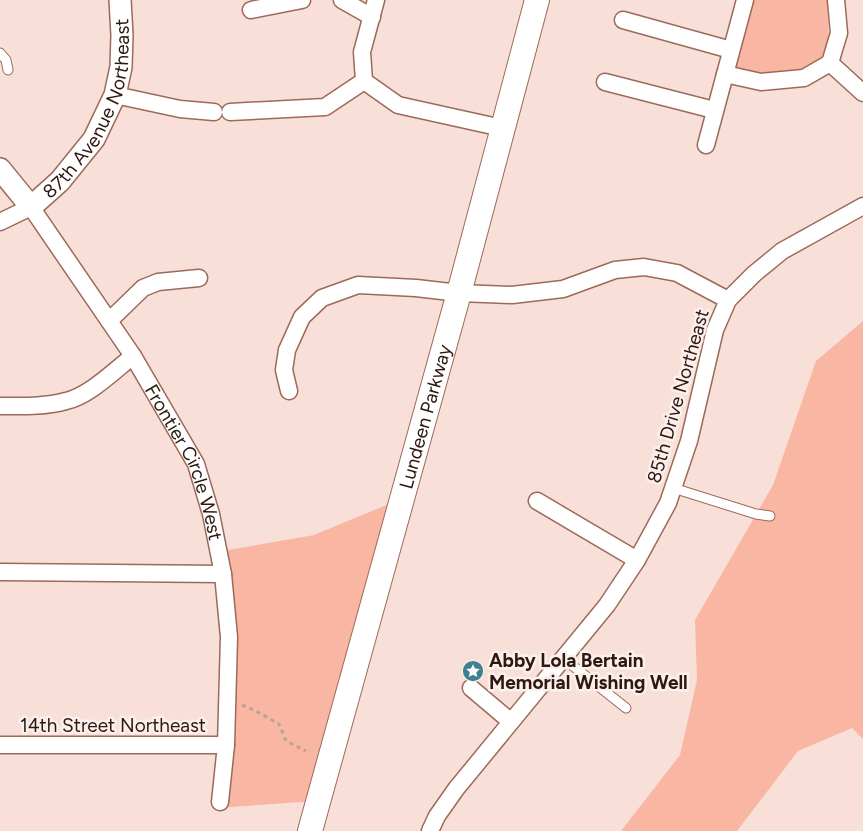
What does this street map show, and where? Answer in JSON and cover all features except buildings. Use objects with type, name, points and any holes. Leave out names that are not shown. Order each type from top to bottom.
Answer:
[{"type":"main road","name":"Lundeen Parkway","points":[[310,831],[537,0]]},
{"type":"street","name":"87th Avenue Northeast","points":[[31,207],[60,181],[94,139],[115,95],[121,67],[120,0]]},
{"type":"street","points":[[251,10],[302,0]]},
{"type":"street","points":[[342,0],[372,17]]},
{"type":"street","points":[[364,81],[362,52],[376,0]]},
{"type":"street","points":[[706,145],[745,0]]},
{"type":"street","points":[[725,74],[761,82],[804,78],[830,63],[839,33],[836,0]]},
{"type":"street","points":[[623,20],[731,50]]},
{"type":"street","points":[[830,63],[863,93]]},
{"type":"street","points":[[115,95],[180,109],[222,112],[325,107],[364,81]]},
{"type":"street","points":[[364,81],[398,105],[502,128]]},
{"type":"street","points":[[605,82],[714,110]]},
{"type":"street","name":"Frontier Circle West","points":[[0,169],[31,207],[133,356],[196,464],[211,514],[223,574],[229,637],[226,745],[220,802]]},
{"type":"street","name":"85th Drive Northeast","points":[[430,831],[437,816],[456,788],[606,605],[637,560],[668,502],[673,488],[689,441],[716,330],[728,300],[754,274],[782,251],[863,206]]},
{"type":"street","points":[[0,222],[31,207]]},
{"type":"street","points":[[289,391],[284,370],[287,350],[302,317],[322,298],[358,285],[416,288],[458,293],[512,295],[563,289],[614,270],[644,267],[677,273],[728,300]]},
{"type":"street","points":[[109,321],[143,288],[158,282],[199,278]]},
{"type":"street","points":[[0,406],[32,406],[67,401],[95,387],[133,356]]},
{"type":"street","points":[[537,501],[637,560]]},
{"type":"street","points":[[0,572],[223,574]]},
{"type":"street","points":[[471,688],[510,722]]},
{"type":"street","name":"14th Street Northeast","points":[[0,745],[226,745]]},
{"type":"lane","points":[[0,53],[6,60],[8,70]]},
{"type":"lane","points":[[673,488],[756,514],[770,516]]},
{"type":"lane","points":[[563,658],[626,708]]},
{"type":"path","points":[[227,699],[254,710],[278,724],[286,741],[306,751]]},
{"type":"shaded area","points":[[745,0],[827,0],[830,63],[782,80],[725,74]]},
{"type":"shaded area","points":[[863,321],[863,739],[852,728],[798,751],[737,831],[621,831],[680,755],[697,680],[695,620],[773,485],[816,361]]},
{"type":"shaded area","points":[[401,499],[317,801],[216,808],[226,745],[217,552],[314,535]]},
{"type":"place","name":"Abby Lola Bertain Memorial Wishing Well","points":[[473,671]]}]
